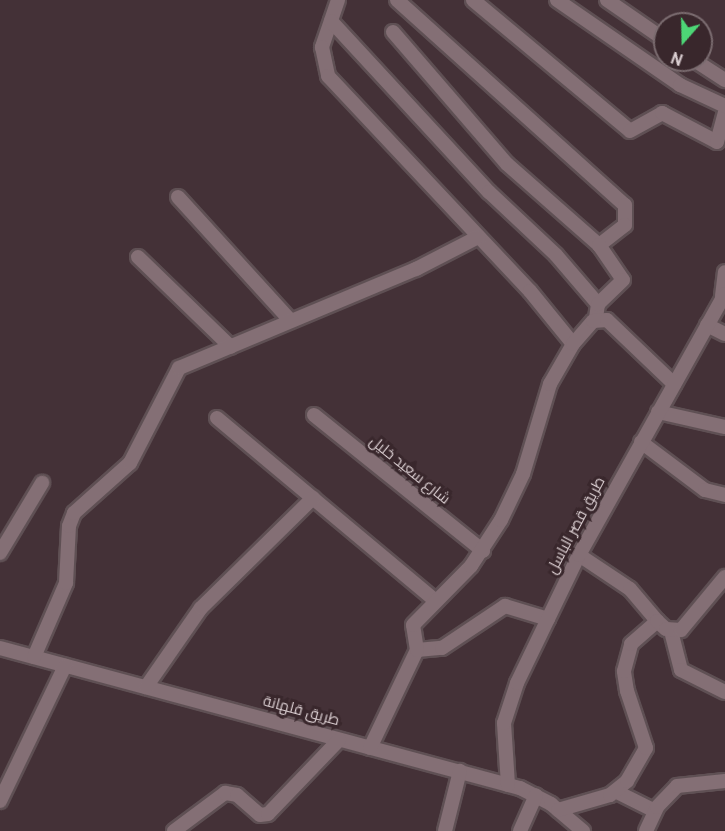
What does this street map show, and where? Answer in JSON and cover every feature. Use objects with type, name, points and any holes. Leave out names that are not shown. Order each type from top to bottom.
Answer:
[{"type":"street","points":[[338,0],[322,47],[328,76],[478,237],[573,344]]},
{"type":"street","points":[[397,0],[625,205],[625,225],[599,245]]},
{"type":"street","points":[[473,0],[630,131],[662,112],[717,142],[725,113]]},
{"type":"street","points":[[557,0],[680,85],[725,106]]},
{"type":"street","points":[[607,0],[653,32]]},
{"type":"street","points":[[331,21],[598,304]]},
{"type":"street","points":[[370,748],[417,650],[413,625],[483,552],[523,474],[546,394],[573,344],[596,319],[598,304],[622,280],[599,245],[507,164],[393,32]]},
{"type":"street","points":[[178,197],[290,320]]},
{"type":"street","points":[[34,657],[66,584],[69,526],[74,513],[130,463],[176,371],[290,320],[416,269],[478,237]]},
{"type":"street","points":[[138,257],[231,347]]},
{"type":"street","name":"طريق قصر الباسل","points":[[508,785],[502,744],[506,712],[579,555],[723,300],[725,272]]},
{"type":"street","points":[[596,319],[613,324],[674,384]]},
{"type":"street","points":[[707,326],[725,333]]},
{"type":"street","points":[[658,412],[725,428]]},
{"type":"street","name":"شارع سعيد خليل","points":[[314,416],[483,552]]},
{"type":"street","points":[[217,418],[436,601]]},
{"type":"street","points":[[641,442],[705,490],[725,495]]},
{"type":"street","points":[[0,553],[42,483]]},
{"type":"street","points":[[146,687],[201,608],[313,498]]},
{"type":"street","points":[[579,555],[630,589],[657,621],[671,631],[681,670],[725,692]]},
{"type":"street","points":[[671,631],[688,624],[702,599],[725,577]]},
{"type":"street","points":[[417,650],[442,648],[505,606],[548,619]]},
{"type":"street","points":[[558,810],[617,792],[646,748],[627,691],[626,656],[638,635],[657,621]]},
{"type":"street","name":"طريق قلهانة","points":[[0,648],[508,785],[536,795],[583,831]]},
{"type":"street","points":[[0,801],[65,666]]},
{"type":"street","points":[[174,831],[225,793],[237,795],[260,815],[268,814],[339,740]]},
{"type":"street","points":[[445,831],[460,771]]},
{"type":"street","points":[[651,829],[655,811],[678,786],[725,781]]},
{"type":"street","points":[[617,792],[655,811]]},
{"type":"street","points":[[520,831],[536,795]]}]
